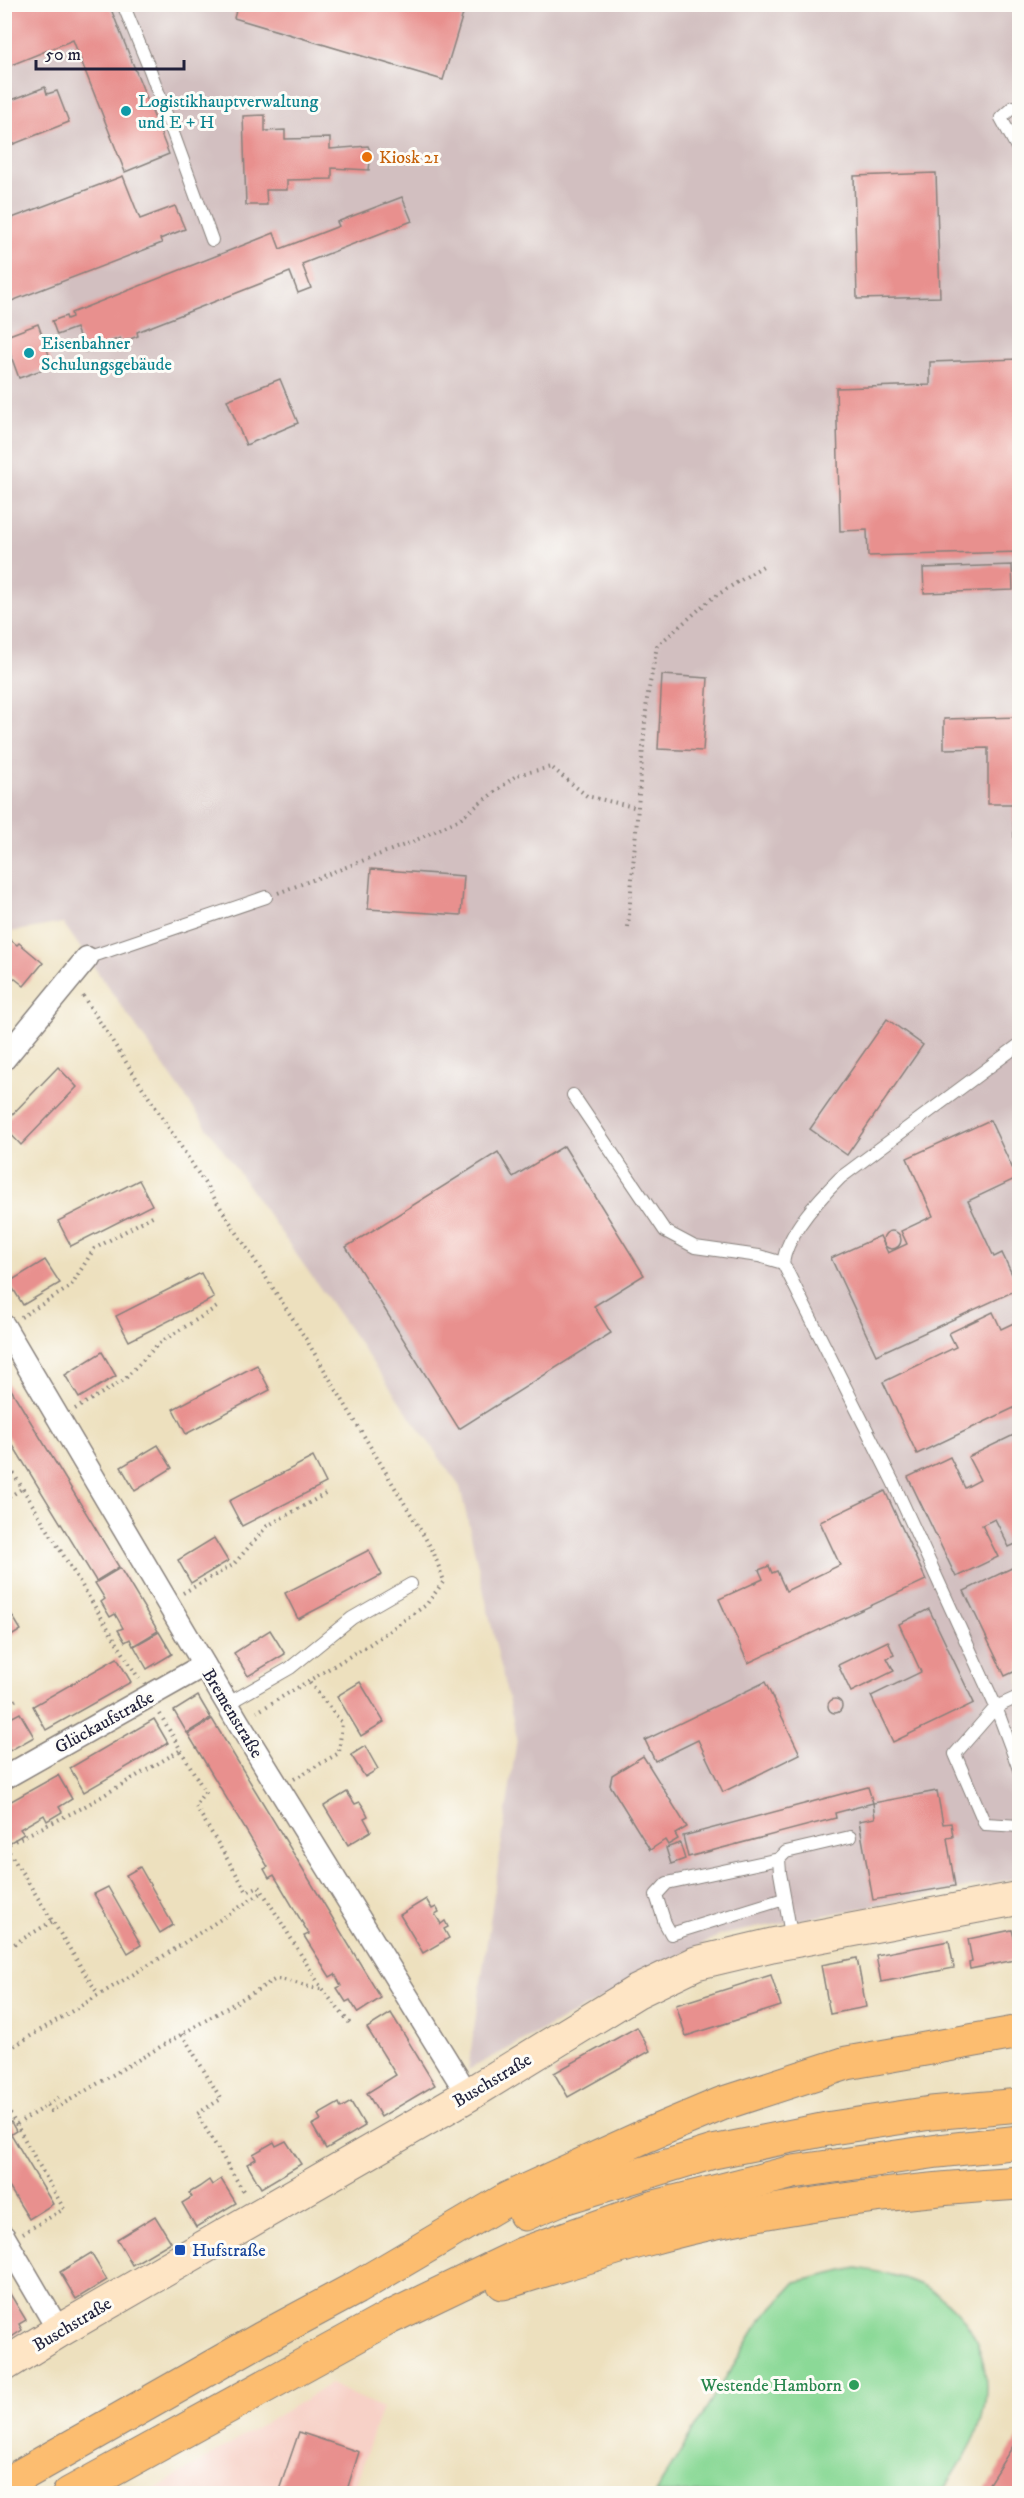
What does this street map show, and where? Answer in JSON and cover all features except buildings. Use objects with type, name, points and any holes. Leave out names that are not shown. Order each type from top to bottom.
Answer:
[{"type":"highway","points":[[4,2485],[261,2339],[356,2288],[507,2199],[645,2136],[721,2104],[847,2063],[1020,2032]]},
{"type":"highway","points":[[356,2288],[560,2199],[713,2152],[832,2128],[931,2114],[1020,2105]]},
{"type":"highway","points":[[69,2493],[389,2318],[522,2254],[651,2208],[794,2172],[938,2151],[1020,2142]]},
{"type":"highway","points":[[389,2318],[613,2249],[725,2220],[849,2199],[953,2187],[1020,2183]]},
{"type":"street","points":[[4,1059],[87,958]]},
{"type":"street","name":"Bremenstraße","points":[[5,1327],[278,1788],[468,2095]]},
{"type":"street","name":"Glückaufstraße","points":[[4,1778],[204,1665]]},
{"type":"street","name":"Buschstraße","points":[[4,2365],[258,2215],[468,2095],[636,1992],[696,1963],[792,1941],[1020,1898]]},
{"type":"street","points":[[6,2240],[59,2331]]},
{"type":"lane","points":[[123,4],[150,70],[212,240]]},
{"type":"lane","points":[[1017,103],[1001,118],[1020,153]]},
{"type":"lane","points":[[87,958],[266,897]]},
{"type":"lane","points":[[1020,1044],[840,1178],[817,1202],[791,1240],[785,1250],[783,1263],[894,1482],[996,1707],[1020,1772]]},
{"type":"lane","points":[[573,1095],[665,1231],[695,1247],[759,1256],[783,1263]]},
{"type":"lane","points":[[233,1713],[352,1618],[411,1584]]},
{"type":"lane","points":[[1020,1696],[996,1707],[954,1754],[985,1824],[1020,1826]]},
{"type":"lane","points":[[784,1899],[671,1934],[656,1895],[667,1883],[779,1859],[786,1852],[849,1837]]},
{"type":"lane","points":[[779,1859],[792,1941]]},
{"type":"path","points":[[628,927],[647,699],[657,646],[711,599],[764,566]]},
{"type":"path","points":[[266,897],[412,842],[458,820],[518,775],[551,767],[587,795],[638,808]]},
{"type":"path","points":[[68,979],[88,1002],[304,1336],[433,1551],[444,1581],[426,1605],[309,1682],[233,1713]]},
{"type":"path","points":[[5,1327],[70,1287],[94,1249],[154,1215]]},
{"type":"path","points":[[59,1418],[124,1380],[159,1343],[217,1307]]},
{"type":"path","points":[[4,1458],[150,1697],[205,1792],[195,1805],[247,1892],[260,1887],[322,1989],[352,2026]]},
{"type":"path","points":[[4,1500],[23,1488]]},
{"type":"path","points":[[167,1602],[233,1565],[267,1526],[327,1493]]},
{"type":"path","points":[[278,1788],[339,1753],[342,1723],[309,1682]]},
{"type":"path","points":[[4,1706],[19,1698]]},
{"type":"path","points":[[98,1994],[5,1847],[80,1809],[181,1750]]},
{"type":"path","points":[[4,2052],[162,1957],[263,1892]]},
{"type":"path","points":[[4,1950],[53,1921]]},
{"type":"path","points":[[47,2105],[51,2111],[276,1979],[288,1979],[313,1989],[322,1989]]},
{"type":"path","points":[[182,2034],[221,2099],[197,2114],[258,2215]]},
{"type":"path","points":[[17,2124],[60,2097]]},
{"type":"path","points":[[4,2103],[64,2209],[6,2240]]},
{"type":"shaded area","points":[[5,5],[1019,5],[1019,1878],[720,1935],[468,2070],[517,1738],[460,1487],[63,923],[5,933]]},
{"type":"shaded area","points":[[330,2384],[382,2408],[353,2493],[147,2494]]},
{"type":"green space","name":"Westende Hamborn","points":[[857,2268],[904,2278],[939,2295],[955,2309],[968,2326],[978,2345],[984,2365],[986,2387],[984,2408],[971,2446],[942,2493],[655,2493],[761,2320],[796,2282]]},
{"type":"place","name":"Logistikhauptverwaltung und E + H","points":[[126,111]]},
{"type":"place","name":"Kiosk 21","points":[[367,157]]},
{"type":"place","name":"Eisenbahner Schulungsgebäude","points":[[29,353]]},
{"type":"place","name":"Hufstraße","points":[[180,2250]]},
{"type":"place","name":"Westende Hamborn","points":[[854,2385]]}]
